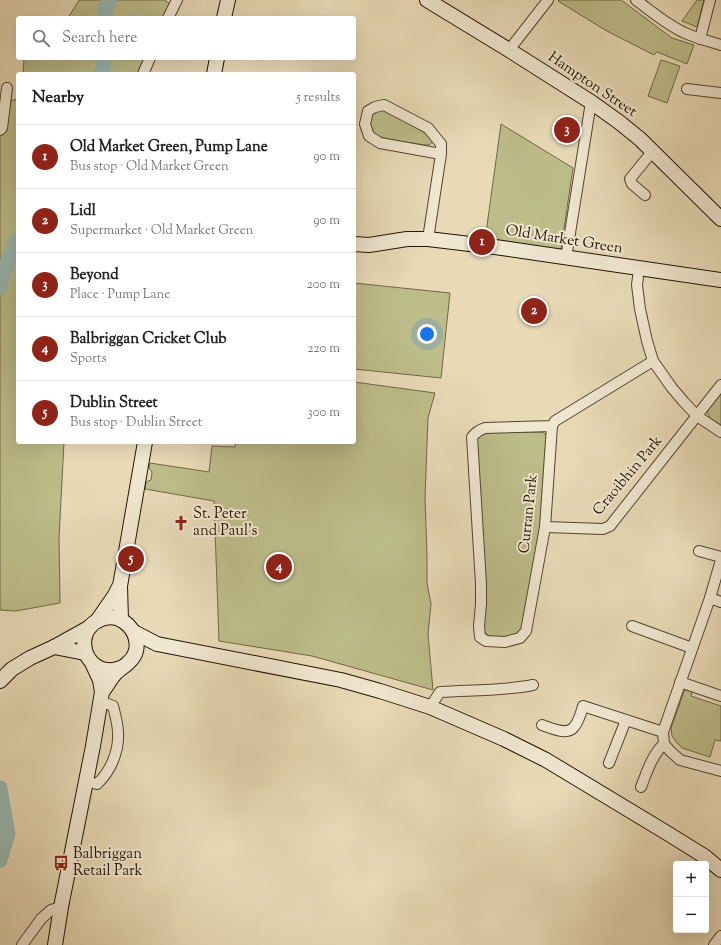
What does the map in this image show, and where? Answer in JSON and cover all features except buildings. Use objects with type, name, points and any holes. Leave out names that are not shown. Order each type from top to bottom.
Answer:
[{"type":"street","points":[[224,16],[228,0]]},
{"type":"street","name":"Hampton Street","points":[[427,0],[509,50],[620,122],[640,139],[721,219]]},
{"type":"street","points":[[509,50],[548,0]]},
{"type":"street","points":[[636,0],[682,32],[721,45]]},
{"type":"street","points":[[700,39],[710,0]]},
{"type":"street","points":[[169,16],[176,4]]},
{"type":"street","points":[[144,72],[149,60]]},
{"type":"street","points":[[214,72],[217,60]]},
{"type":"street","points":[[0,130],[2,128],[6,88]]},
{"type":"street","points":[[687,88],[721,93]]},
{"type":"street","points":[[566,258],[591,102]]},
{"type":"street","points":[[428,239],[441,154],[441,144],[428,128],[384,105],[375,107],[368,111],[365,124],[369,136],[380,143],[441,154]]},
{"type":"street","points":[[645,195],[632,184],[630,179],[652,152]]},
{"type":"street","name":"Old Market Green","points":[[356,244],[369,245],[407,239],[428,239],[495,247],[721,280]]},
{"type":"street","points":[[639,269],[637,285],[640,309],[653,361],[677,395],[697,416],[721,432]]},
{"type":"street","points":[[552,426],[555,421],[653,361]]},
{"type":"street","name":"Craoibhin Park","points":[[545,527],[604,529],[610,526],[721,385]]},
{"type":"street","name":"Curran Park","points":[[552,426],[545,527],[526,631],[520,638],[505,642],[486,641],[480,637],[479,626],[482,584],[472,437],[479,430],[485,428],[552,426]]},
{"type":"street","points":[[121,620],[120,586],[145,444]]},
{"type":"street","points":[[699,551],[721,559],[710,598],[663,732],[664,744],[680,760],[721,771]]},
{"type":"street","points":[[55,945],[101,696],[100,680],[85,653],[84,639],[86,632],[115,596],[120,586]]},
{"type":"street","points":[[710,598],[721,602]]},
{"type":"street","points":[[0,681],[12,669],[30,658],[54,647],[104,618],[121,620],[134,632],[157,644],[341,680],[380,690],[430,707],[504,739],[546,760],[704,856],[721,870]]},
{"type":"street","points":[[632,626],[692,648]]},
{"type":"street","points":[[101,696],[114,675],[129,663],[133,656],[136,648],[134,632]]},
{"type":"street","points":[[54,647],[85,653]]},
{"type":"street","points":[[133,656],[139,653],[168,647]]},
{"type":"street","points":[[93,665],[108,670],[115,670],[123,667]]},
{"type":"street","points":[[680,682],[721,696]]},
{"type":"street","points":[[430,707],[440,692],[519,688],[533,685]]},
{"type":"street","points":[[86,781],[97,784],[103,779],[112,763],[118,744],[118,732],[113,706],[101,696]]},
{"type":"street","points":[[542,725],[559,730],[569,730],[574,728],[583,706],[663,732]]},
{"type":"street","points":[[609,763],[626,720]]},
{"type":"street","points":[[641,787],[652,761],[659,748],[664,744]]},
{"type":"street","points":[[22,945],[41,919],[51,910],[61,907]]},
{"type":"street","points":[[714,945],[721,936]]},
{"type":"green space","points":[[79,0],[165,0],[171,5],[165,16],[69,16]]},
{"type":"green space","points":[[621,0],[672,38],[694,45],[687,64],[657,52],[654,55],[605,30],[558,1]]},
{"type":"green space","points":[[697,0],[704,0],[697,27],[682,21]]},
{"type":"green space","points":[[24,60],[147,60],[142,72],[23,72]]},
{"type":"green space","points":[[661,60],[680,66],[667,103],[648,96]]},
{"type":"green space","points":[[16,99],[16,444],[64,444],[59,538],[60,603],[16,611],[0,610],[0,130],[5,102]]},
{"type":"green space","points":[[378,110],[385,110],[407,122],[430,136],[433,142],[429,145],[425,145],[383,138],[377,135],[372,132],[368,125],[372,113]]},
{"type":"green space","points":[[501,124],[573,168],[561,249],[485,240]]},
{"type":"green space","points":[[356,283],[450,293],[441,378],[356,369]]},
{"type":"green space","points":[[356,382],[435,393],[428,418],[425,497],[427,583],[431,604],[428,634],[433,690],[312,656],[219,641],[214,501],[145,489],[146,482],[151,480],[152,472],[149,468],[150,463],[209,472],[212,446],[235,447],[236,444],[356,444]]},
{"type":"green space","points":[[721,392],[721,425],[711,419],[707,409]]},
{"type":"green space","points":[[485,432],[542,432],[547,435],[541,530],[525,622],[520,632],[499,638],[490,637],[484,631],[476,439]]},
{"type":"green space","points":[[685,689],[693,689],[691,696],[721,706],[721,741],[715,740],[710,757],[682,748],[672,736],[671,728]]},
{"type":"waterway","points":[[105,16],[106,6],[110,0]]},
{"type":"waterway","points":[[102,72],[104,60]]},
{"type":"waterway","points":[[0,288],[7,263],[16,243]]},
{"type":"waterway","points":[[0,788],[8,834],[0,860]]},
{"type":"place","name":"Beyond","points":[[567,130]]},
{"type":"place","name":"Old Market Green, Pump Lane","points":[[482,242]]},
{"type":"place","name":"Lidl","points":[[534,311]]},
{"type":"place","name":"St. Peter and Paul's","points":[[181,523]]},
{"type":"place","name":"Dublin Street","points":[[131,559]]},
{"type":"place","name":"Balbriggan Cricket Club","points":[[279,567]]},
{"type":"place","name":"Balbriggan Retail Park","points":[[61,863]]}]
